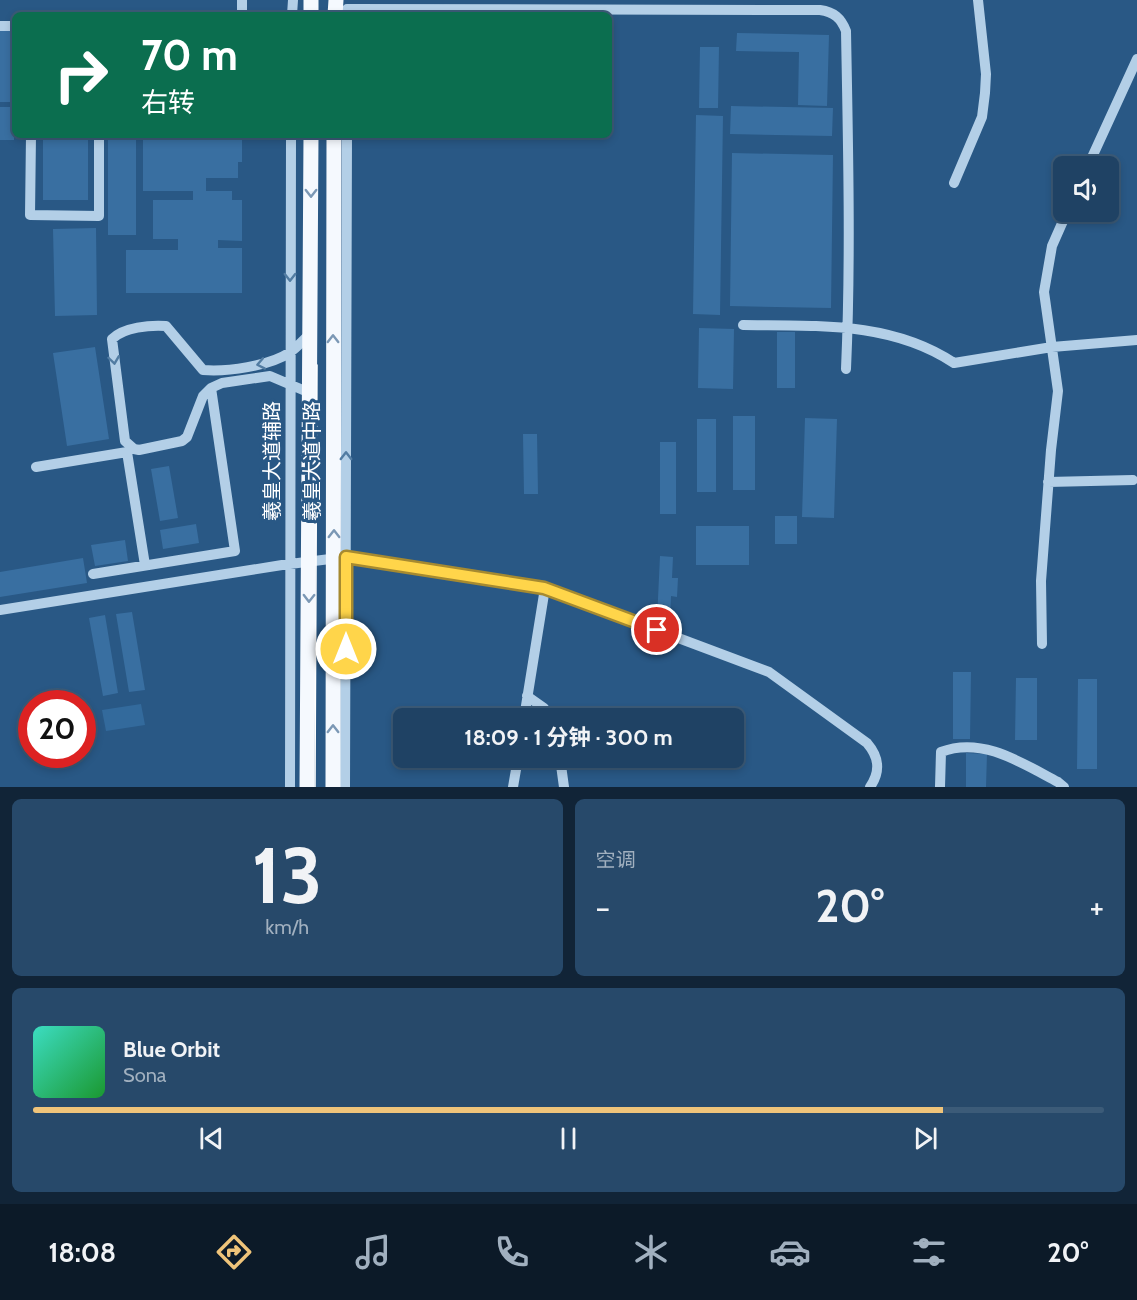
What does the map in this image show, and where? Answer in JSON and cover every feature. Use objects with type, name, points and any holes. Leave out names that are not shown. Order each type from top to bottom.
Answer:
[{"type":"main road","name":"羲皇大道中路","points":[[307,787],[311,138]]},
{"type":"main road","name":"羲皇大道中路","points":[[333,787],[340,557],[333,382],[334,138]]},
{"type":"street","points":[[954,183],[982,117],[986,74],[978,0]]},
{"type":"street","points":[[343,8],[694,5],[820,10],[834,14],[846,31],[848,157],[846,369]]},
{"type":"street","points":[[1093,156],[1137,59]]},
{"type":"street","points":[[31,138],[30,215],[99,216],[99,138]]},
{"type":"street","name":"羲皇大道辅路","points":[[290,787],[291,138]]},
{"type":"street","points":[[345,787],[340,557],[347,138]]},
{"type":"street","points":[[1042,644],[1041,581],[1048,482],[1058,391],[1044,292],[1052,246],[1063,222]]},
{"type":"street","points":[[145,565],[112,339],[118,333],[155,325],[166,326],[203,370],[213,371],[269,363],[290,352],[310,334]]},
{"type":"street","points":[[743,325],[848,327],[888,334],[942,355],[954,363],[1052,347],[1137,340]]},
{"type":"street","points":[[36,467],[126,446],[139,450],[182,441],[187,437],[203,396],[211,388],[222,383],[270,376],[310,393]]},
{"type":"street","points":[[93,574],[236,551],[211,388]]},
{"type":"street","points":[[1048,482],[1133,480]]},
{"type":"street","points":[[0,610],[340,557],[544,588],[769,672],[867,743],[877,759],[878,769],[876,778],[870,787]]},
{"type":"street","points":[[525,708],[544,588]]},
{"type":"street","points":[[527,696],[544,708]]},
{"type":"street","points":[[940,787],[941,752],[954,747],[991,750],[1031,767],[1064,787]]},
{"type":"street","points":[[513,787],[516,768]]},
{"type":"street","points":[[561,768],[564,787]]},
{"type":"shaded area","points":[[141,704],[145,725],[106,731],[102,710]]},
{"type":"building","points":[[0,30],[12,30],[12,102],[0,102]]},
{"type":"building","points":[[737,33],[829,35],[827,106],[798,105],[799,52],[736,51]]},
{"type":"building","points":[[700,47],[719,47],[718,108],[699,108]]},
{"type":"building","points":[[731,106],[833,108],[832,136],[730,134]]},
{"type":"building","points":[[0,107],[12,107],[12,138],[14,140],[0,140]]},
{"type":"building","points":[[696,115],[723,116],[720,315],[693,314]]},
{"type":"building","points":[[43,138],[88,138],[88,200],[43,200]]},
{"type":"building","points":[[108,138],[136,138],[136,235],[108,235]]},
{"type":"building","points":[[143,138],[242,138],[242,162],[238,162],[238,178],[206,178],[206,191],[232,191],[232,200],[242,200],[242,241],[218,240],[218,248],[242,248],[242,293],[126,293],[126,250],[178,250],[178,239],[153,239],[153,200],[193,200],[193,191],[143,191]]},
{"type":"building","points":[[732,153],[833,155],[831,308],[730,306]]},
{"type":"building","points":[[96,228],[97,315],[55,316],[53,229]]},
{"type":"building","points":[[699,328],[734,329],[733,389],[698,388]]},
{"type":"building","points":[[777,332],[795,332],[795,388],[777,388]]},
{"type":"building","points":[[95,347],[109,439],[67,446],[53,353]]},
{"type":"building","points":[[733,416],[755,416],[755,490],[733,490]]},
{"type":"building","points":[[805,418],[837,419],[834,518],[802,517]]},
{"type":"building","points":[[697,419],[716,419],[716,492],[697,492]]},
{"type":"building","points":[[523,434],[537,434],[538,494],[524,494]]},
{"type":"building","points":[[660,442],[676,442],[676,514],[660,514]]},
{"type":"building","points":[[169,466],[178,518],[160,521],[151,469]]},
{"type":"building","points":[[775,516],[797,516],[797,544],[775,544]]},
{"type":"building","points":[[196,524],[199,543],[163,549],[160,530]]},
{"type":"building","points":[[696,526],[749,526],[749,565],[696,565]]},
{"type":"building","points":[[125,540],[128,561],[95,566],[91,545]]},
{"type":"building","points":[[660,556],[673,557],[672,578],[678,578],[677,597],[671,596],[670,621],[657,620]]},
{"type":"building","points":[[83,558],[87,583],[0,597],[0,572]]},
{"type":"building","points":[[132,612],[145,690],[129,692],[116,614]]},
{"type":"building","points":[[105,615],[118,693],[103,696],[89,618]]},
{"type":"building","points":[[953,672],[971,672],[970,739],[953,739]]},
{"type":"building","points":[[1016,678],[1037,678],[1037,740],[1015,740]]},
{"type":"building","points":[[1078,679],[1097,679],[1097,769],[1077,769]]},
{"type":"building","points":[[966,753],[987,754],[986,787],[966,787]]},
{"type":"tram line","points":[[315,787],[317,365]]},
{"type":"route","points":[[346,649],[346,557],[544,588],[657,630]]}]
